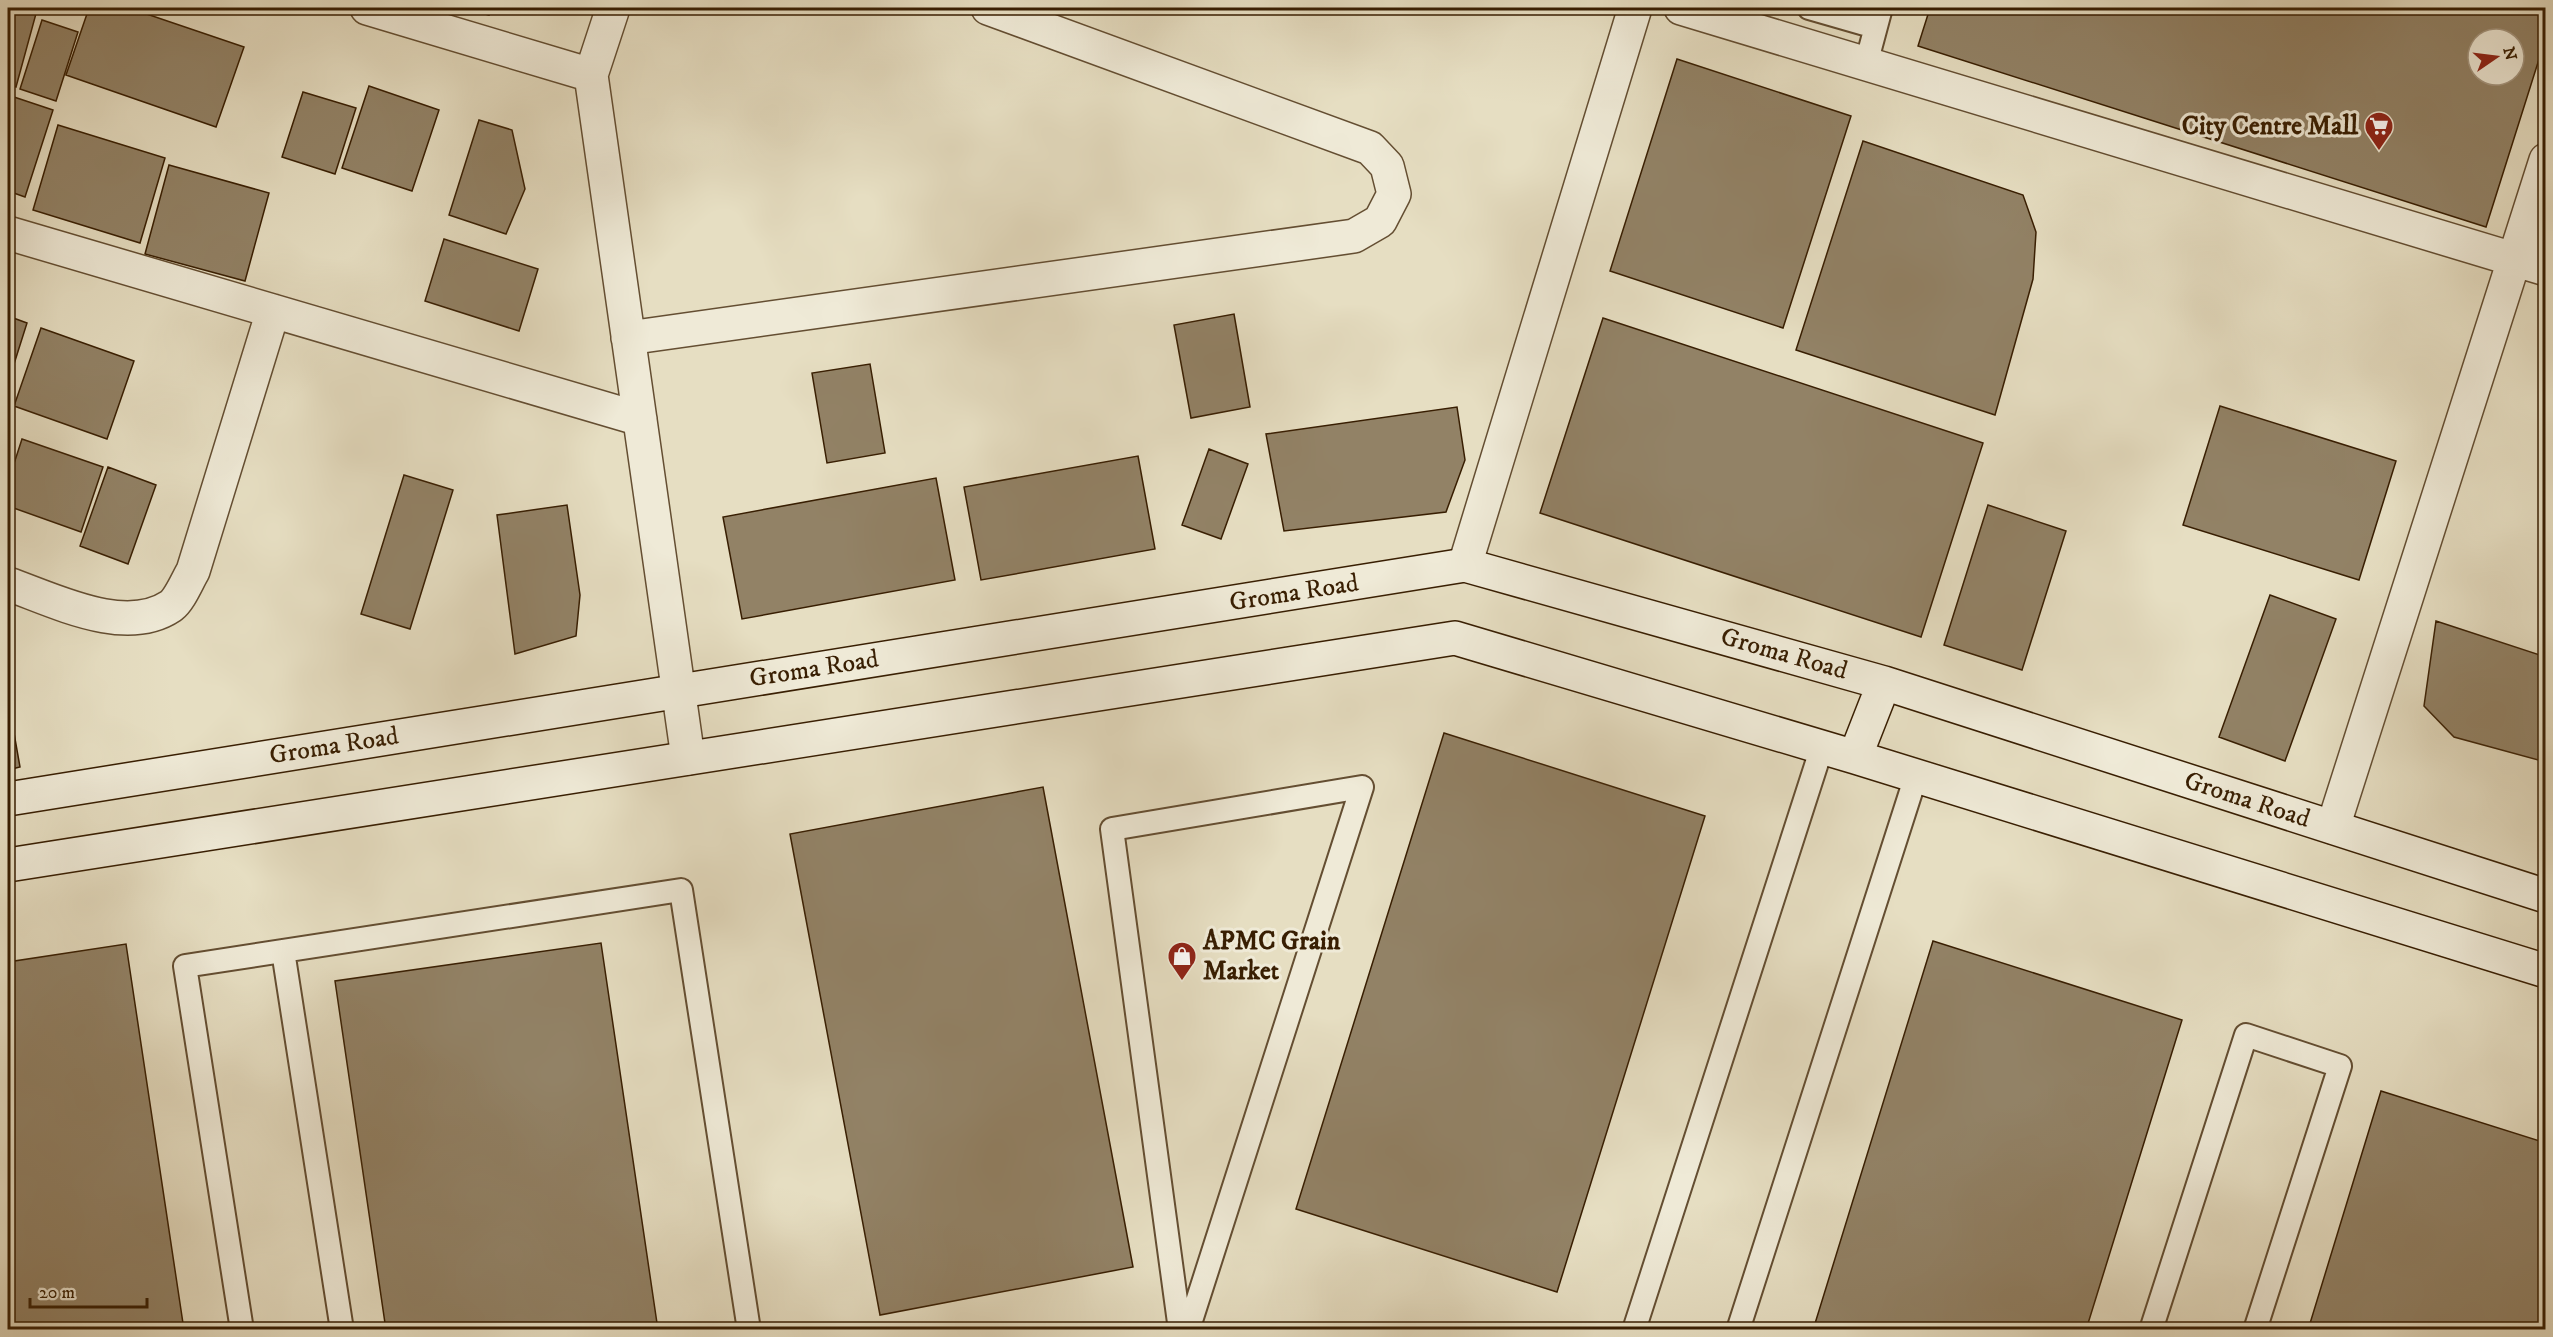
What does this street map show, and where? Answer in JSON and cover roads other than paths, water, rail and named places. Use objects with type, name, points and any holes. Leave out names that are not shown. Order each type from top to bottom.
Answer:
[{"type":"street","points":[[368,8],[591,75]]},
{"type":"street","points":[[612,8],[591,75],[688,758]]},
{"type":"street","points":[[628,338],[1354,236],[1380,221],[1394,194],[1387,166],[1370,148],[988,8]]},
{"type":"street","points":[[1465,565],[1635,8]]},
{"type":"street","points":[[1681,8],[1866,64],[2526,249],[2546,269]]},
{"type":"street","points":[[2333,827],[2526,249],[2546,160]]},
{"type":"street","points":[[8,233],[640,419]]},
{"type":"street","points":[[8,584],[114,620],[146,617],[172,605],[193,571],[273,311]]},
{"type":"street","name":"Groma Road","points":[[8,799],[1465,565],[1884,683],[2546,896]]},
{"type":"street","points":[[8,865],[1455,638],[1855,757],[2546,971]]},
{"type":"street","points":[[1855,757],[1884,683]]},
{"type":"lane","points":[[1809,8],[1878,17],[1866,64]]},
{"type":"lane","points":[[1634,1329],[1822,747]]},
{"type":"lane","points":[[1738,1329],[1916,776]]},
{"type":"lane","points":[[1180,1329],[1112,829],[1362,787],[1188,1329]]},
{"type":"lane","points":[[242,1329],[185,966],[681,890],[749,1329]]},
{"type":"lane","points":[[283,951],[342,1329]]},
{"type":"lane","points":[[2151,1329],[2246,1035],[2340,1066],[2255,1329]]},
{"type":"place","name":"City Centre Mall","points":[[2379,152]]},
{"type":"place","name":"APMC Grain Market","points":[[1182,982]]}]
